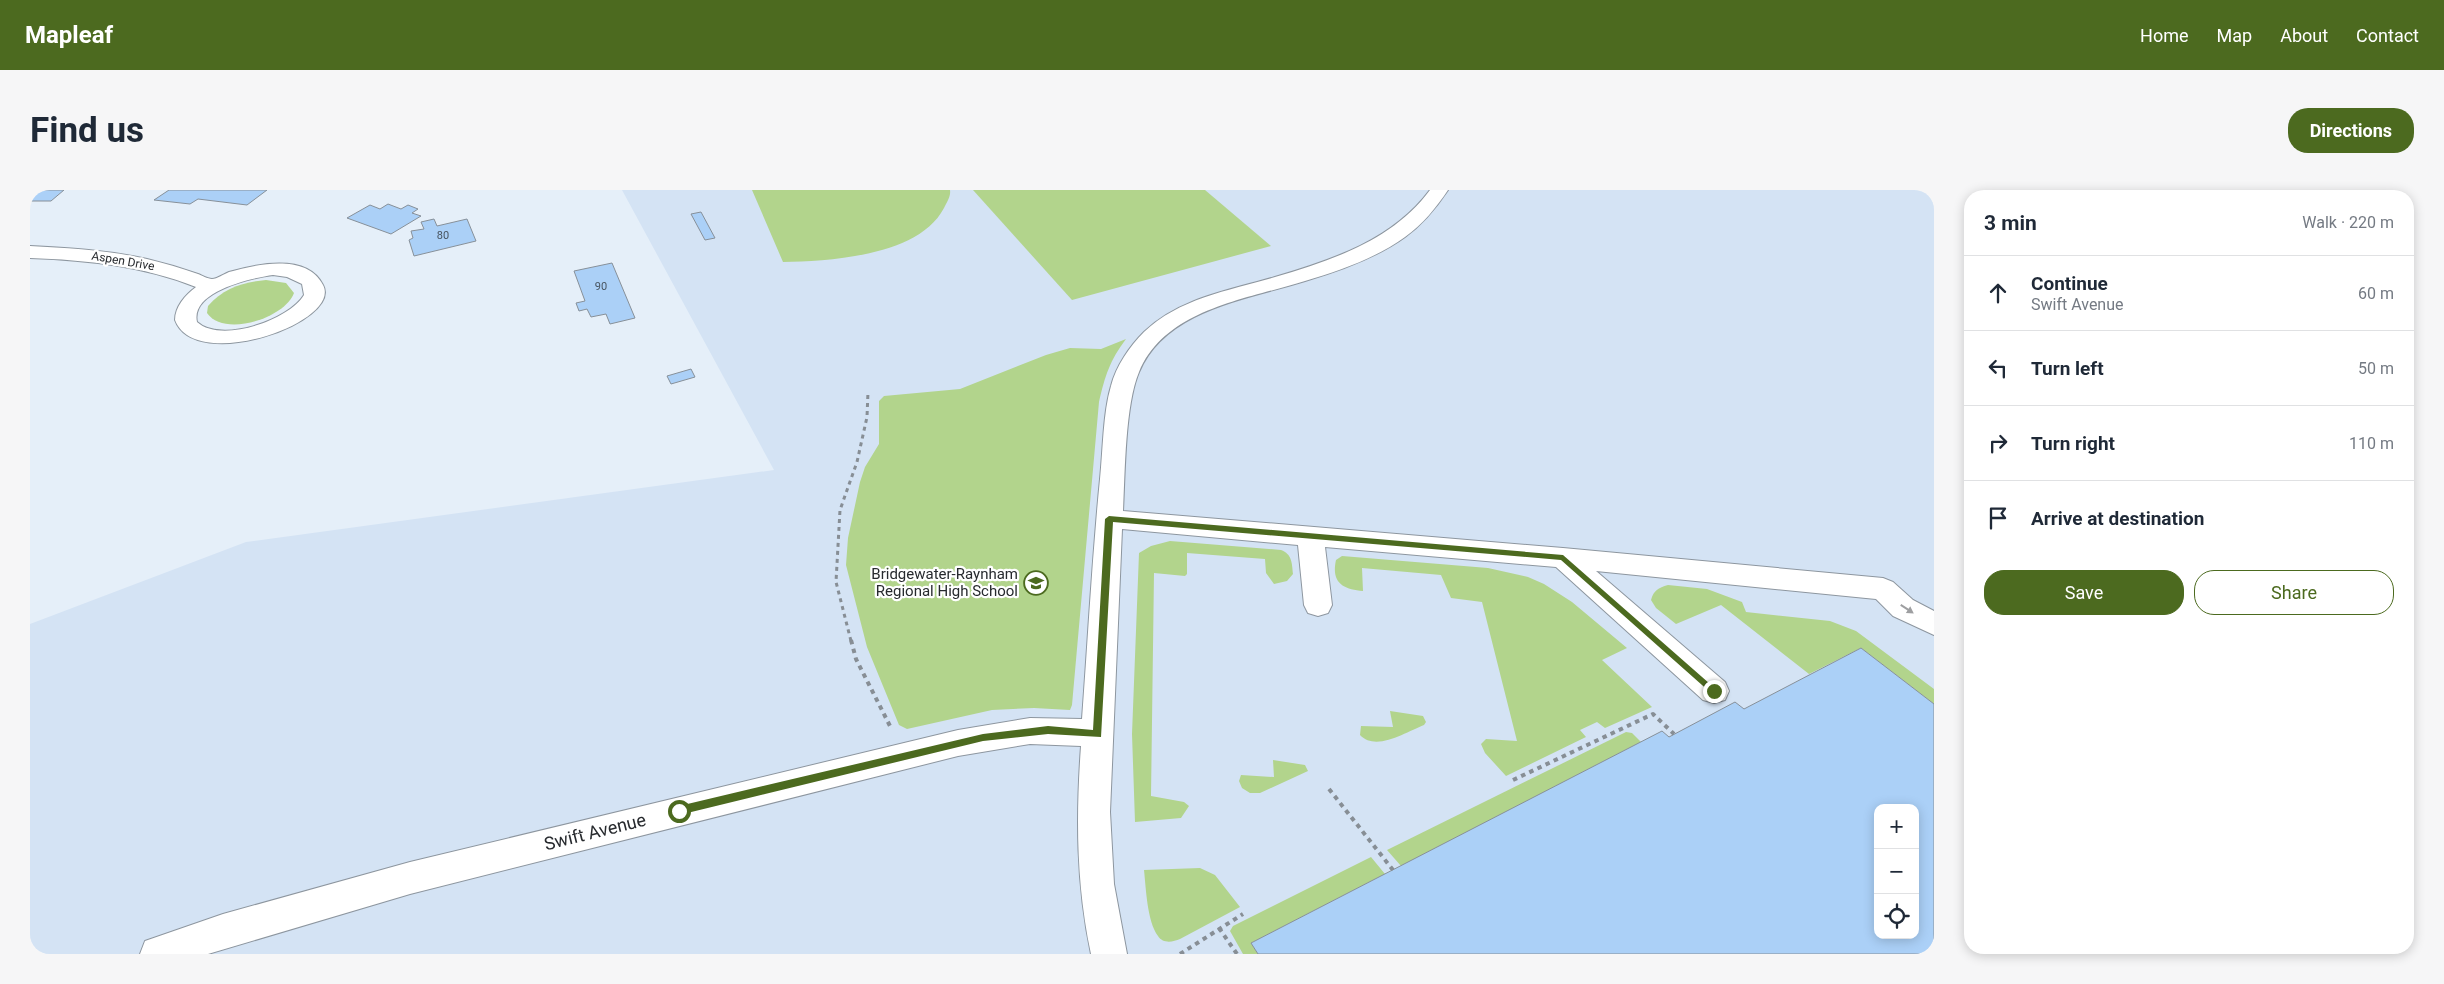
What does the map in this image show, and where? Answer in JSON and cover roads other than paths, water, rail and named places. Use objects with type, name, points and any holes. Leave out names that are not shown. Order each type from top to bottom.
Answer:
[{"type":"street","points":[[1109,954],[1098,906],[1095,867],[1097,734],[1109,519],[1122,386],[1128,367],[1149,338],[1183,314],[1205,304],[1343,261],[1376,246],[1407,226],[1423,211],[1439,190]]},
{"type":"street","name":"Aspen Drive","points":[[30,252],[127,260],[166,269],[213,287]]},
{"type":"street","points":[[288,270],[310,278],[314,285],[314,293],[310,302],[287,320],[254,333],[219,337],[193,331],[187,324],[185,316],[188,307],[196,298],[213,287],[238,276],[256,271],[288,270]]},
{"type":"street","points":[[1109,519],[1563,558],[1883,589],[1904,608],[1934,624]]},
{"type":"street","points":[[1310,536],[1318,605]]},
{"type":"street","points":[[1563,558],[1714,691]]},
{"type":"street","name":"Swift Avenue","points":[[158,954],[223,931],[410,878],[905,755],[1014,733],[1048,730],[1097,734]]},
{"type":"place","name":"Bridgewater-Raynham Regional High School","points":[[1036,583]]}]
